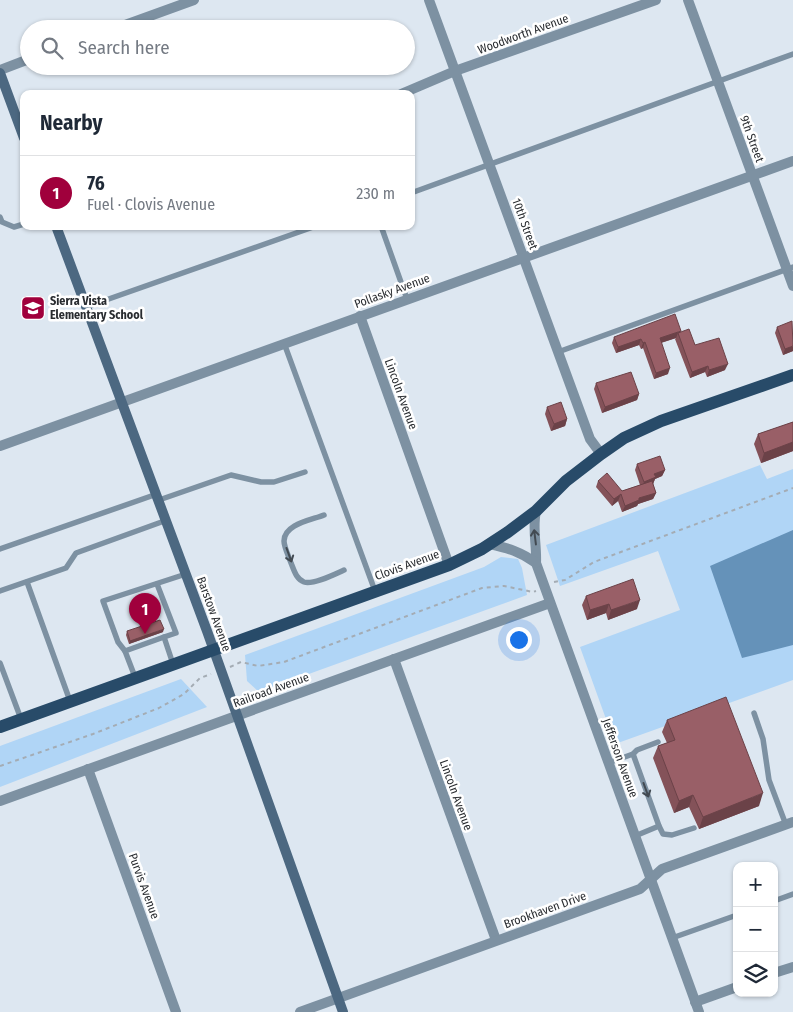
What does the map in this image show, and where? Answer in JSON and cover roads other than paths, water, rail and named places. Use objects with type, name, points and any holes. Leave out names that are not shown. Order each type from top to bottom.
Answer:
[{"type":"main road","points":[[0,72],[20,127]]},
{"type":"main road","name":"Barstow Avenue","points":[[57,230],[214,649],[343,1012]]},
{"type":"main road","name":"Clovis Avenue","points":[[0,727],[449,564],[490,544],[536,511],[566,482],[624,438],[661,421],[793,375]]},
{"type":"street","points":[[139,20],[194,0]]},
{"type":"street","name":"10th Street","points":[[429,0],[590,438],[601,454]]},
{"type":"street","name":"Woodworth Avenue","points":[[410,90],[455,71],[656,0]]},
{"type":"street","name":"9th Street","points":[[688,0],[753,176],[790,268],[793,286]]},
{"type":"street","points":[[0,72],[20,63]]},
{"type":"street","name":"Pollasky Avenue","points":[[0,446],[793,161]]},
{"type":"street","name":"Lincoln Avenue","points":[[360,316],[449,564]]},
{"type":"street","name":"Jefferson Avenue","points":[[536,511],[534,528],[537,550],[536,563],[699,1012]]},
{"type":"street","points":[[490,544],[520,552],[536,563]]},
{"type":"street","name":"Railroad Avenue","points":[[0,801],[550,603]]},
{"type":"street","name":"Lincoln Avenue","points":[[394,659],[496,940]]},
{"type":"street","name":"Purvis Avenue","points":[[88,769],[176,1012]]},
{"type":"street","name":"Brookhaven Drive","points":[[302,1012],[640,889],[662,869],[790,824]]},
{"type":"street","points":[[778,972],[793,967]]},
{"type":"street","points":[[695,1002],[733,988]]},
{"type":"lane","points":[[415,191],[793,54]]},
{"type":"lane","points":[[0,217],[2,222],[14,226],[20,225]]},
{"type":"lane","points":[[86,307],[305,230]]},
{"type":"lane","points":[[382,230],[407,299]]},
{"type":"lane","points":[[558,352],[790,268]]},
{"type":"lane","points":[[284,343],[375,591]]},
{"type":"lane","points":[[0,549],[231,475],[244,476],[261,482],[274,482],[306,472]]},
{"type":"lane","points":[[324,515],[290,528],[284,541],[290,559],[298,578],[303,582],[310,583],[344,570]]},
{"type":"lane","points":[[0,592],[66,568],[76,553],[166,520]]},
{"type":"lane","points":[[135,678],[125,652],[118,642],[103,602],[186,574]]},
{"type":"lane","points":[[27,582],[70,701]]},
{"type":"lane","points":[[125,652],[176,633],[157,584]]},
{"type":"lane","points":[[164,637],[174,664]]},
{"type":"lane","points":[[0,663],[21,719]]},
{"type":"lane","points":[[754,713],[763,739],[770,780],[790,824]]},
{"type":"lane","points":[[608,762],[633,754],[637,750],[658,742]]},
{"type":"lane","points":[[633,754],[663,834],[668,835],[694,828]]},
{"type":"lane","points":[[635,836],[659,826]]},
{"type":"lane","points":[[778,900],[793,894]]},
{"type":"lane","points":[[672,938],[733,916]]},
{"type":"place","name":"Sierra Vista Elementary School","points":[[33,308]]},
{"type":"place","name":"76","points":[[145,634]]}]
